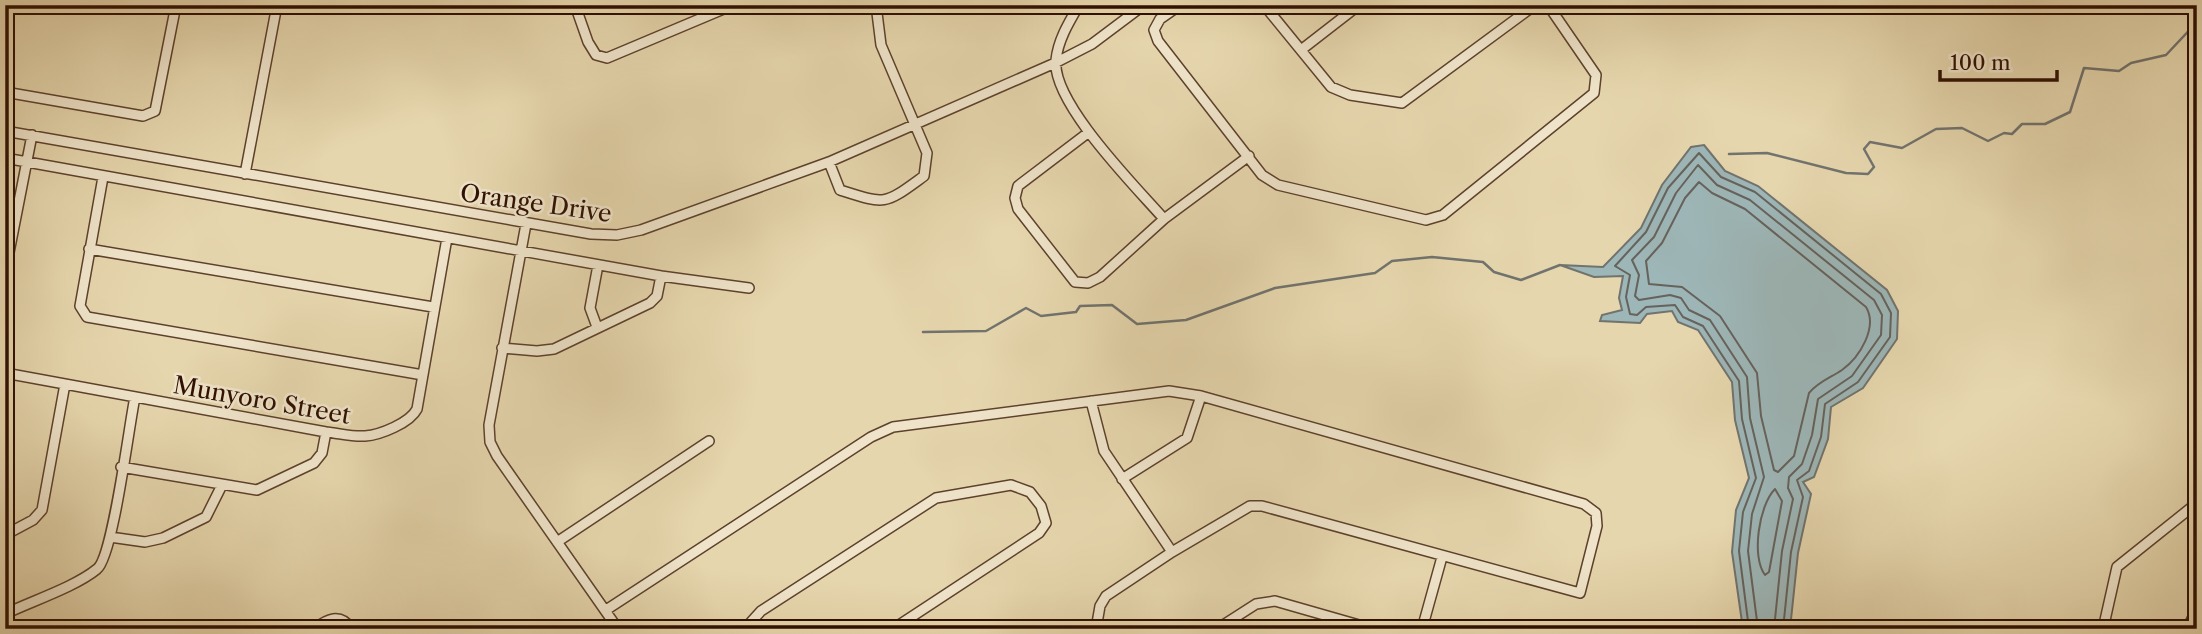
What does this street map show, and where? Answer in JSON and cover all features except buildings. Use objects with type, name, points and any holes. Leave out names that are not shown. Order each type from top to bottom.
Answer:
[{"type":"street","points":[[5,92],[143,117],[155,111],[160,97],[176,5]]},
{"type":"street","points":[[245,174],[276,5]]},
{"type":"street","points":[[575,5],[596,55],[607,58],[733,5]]},
{"type":"street","points":[[829,162],[840,190],[873,201],[891,200],[924,176],[928,153],[881,45],[876,5]]},
{"type":"street","points":[[1079,5],[1065,30],[1055,63],[1063,94],[1089,132],[1164,219]]},
{"type":"street","name":"Orange Drive","points":[[5,131],[526,224],[617,235],[641,230],[829,162],[1055,63],[1092,44],[1144,5]]},
{"type":"street","points":[[1180,5],[1160,19],[1154,30],[1158,41],[1262,175],[1278,185],[1426,220],[1443,215],[1594,93],[1596,75],[1548,5]]},
{"type":"street","points":[[1264,5],[1331,87],[1350,95],[1402,103],[1535,5]]},
{"type":"street","points":[[1301,50],[1359,5]]},
{"type":"street","points":[[1089,132],[1018,186],[1015,198],[1018,209],[1074,282],[1088,283],[1100,277],[1164,219],[1249,156]]},
{"type":"street","points":[[5,273],[32,135]]},
{"type":"street","points":[[5,158],[598,265],[749,288]]},
{"type":"street","points":[[103,177],[80,306],[87,317],[423,375]]},
{"type":"street","points":[[526,224],[489,425],[490,442],[618,629]]},
{"type":"street","name":"Munyoro Street","points":[[5,373],[326,432],[367,436],[409,419],[417,409],[447,238]]},
{"type":"street","points":[[89,248],[433,307]]},
{"type":"street","points":[[597,327],[590,308],[598,265]]},
{"type":"street","points":[[502,348],[549,351],[650,303],[657,296],[661,276]]},
{"type":"street","points":[[5,535],[33,520],[42,510],[65,384]]},
{"type":"street","points":[[606,610],[881,432],[917,422],[1169,391],[1201,396],[1584,504],[1596,513],[1597,526],[1580,593],[1255,505],[1237,512],[1106,596],[1100,606],[1096,629]]},
{"type":"street","points":[[1122,479],[1187,438],[1201,396]]},
{"type":"street","points":[[5,614],[97,570],[106,558],[135,397]]},
{"type":"street","points":[[1091,401],[1102,447],[1172,552]]},
{"type":"street","points":[[121,467],[257,490],[308,467],[322,453],[326,432]]},
{"type":"street","points":[[557,542],[709,441]]},
{"type":"street","points":[[110,537],[145,542],[163,538],[206,517],[222,485]]},
{"type":"street","points":[[751,629],[751,622],[761,611],[936,498],[1011,485],[1030,492],[1041,506],[1046,523],[1039,533],[893,629]]},
{"type":"street","points":[[2103,629],[2117,567],[2197,503]]},
{"type":"street","points":[[1422,629],[1442,557]]},
{"type":"street","points":[[1217,629],[1256,604],[1275,601],[1373,629]]},
{"type":"street","points":[[2187,629],[2197,609]]},
{"type":"street","points":[[314,629],[332,618],[343,620],[352,629]]},
{"type":"water","points":[[1704,145],[1725,171],[1758,186],[1887,290],[1898,311],[1897,339],[1863,388],[1831,407],[1828,439],[1814,477],[1803,482],[1811,494],[1798,553],[1790,629],[1743,629],[1732,552],[1736,510],[1749,478],[1735,420],[1732,382],[1698,330],[1678,322],[1672,311],[1647,314],[1640,323],[1600,321],[1602,315],[1622,310],[1619,298],[1623,276],[1594,277],[1560,265],[1603,267],[1641,228],[1662,185],[1691,147]]},
{"type":"waterway","points":[[1729,154],[1767,153],[1846,173],[1868,174],[1874,167],[1864,149],[1870,142],[1902,148],[1936,129],[1962,128],[1988,141],[2004,133],[2012,134],[2022,124],[2045,124],[2070,112],[2084,68],[2119,71],[2131,63],[2166,55],[2197,22]]},
{"type":"waterway","points":[[923,332],[986,331],[1026,308],[1041,316],[1076,312],[1080,306],[1112,305],[1137,324],[1186,320],[1275,288],[1375,273],[1392,261],[1432,257],[1483,262],[1494,272],[1521,280],[1560,265]]}]
